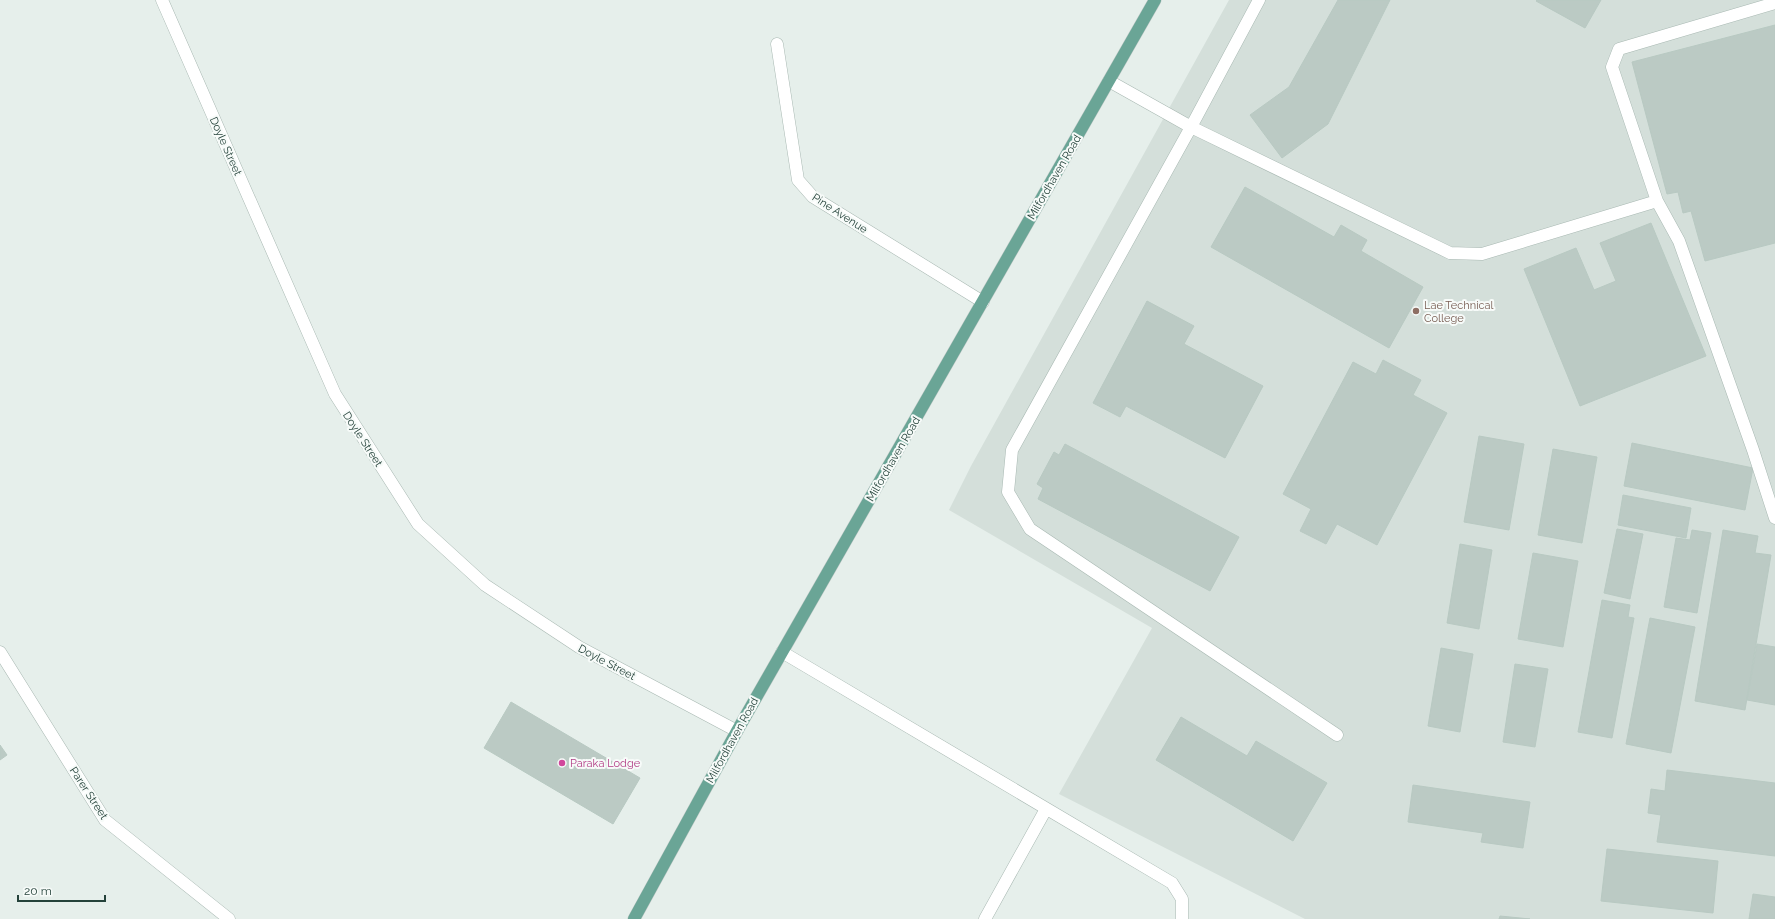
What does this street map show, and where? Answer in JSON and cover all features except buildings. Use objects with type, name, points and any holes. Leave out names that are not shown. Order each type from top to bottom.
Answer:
[{"type":"main road","name":"Milfordhaven Road","points":[[634,919],[737,731],[1155,0]]},
{"type":"street","name":"Doyle Street","points":[[162,0],[335,394],[418,524],[484,585],[579,647],[737,731]]},
{"type":"street","points":[[1259,0],[1191,128],[1012,450],[1008,492],[1030,529],[1337,735]]},
{"type":"street","points":[[1775,3],[1619,49],[1612,67],[1657,200],[1678,241],[1753,450],[1775,518]]},
{"type":"street","name":"Pine Avenue","points":[[777,44],[798,180],[813,197],[983,302]]},
{"type":"street","points":[[1109,81],[1191,128],[1450,253],[1482,254],[1657,200]]},
{"type":"street","name":"Parer Street","points":[[0,652],[105,820],[229,919]]},
{"type":"street","points":[[782,652],[1172,883],[1182,899],[1182,919]]},
{"type":"street","points":[[985,919],[1046,809]]},
{"type":"shaded area","name":"Lae Technical College","points":[[1229,0],[1775,0],[1775,919],[1305,919],[1059,794],[1152,628],[949,510],[971,466]]},
{"type":"place","name":"Lae Technical College","points":[[1416,311]]},
{"type":"place","name":"Paraka Lodge","points":[[562,763]]}]
